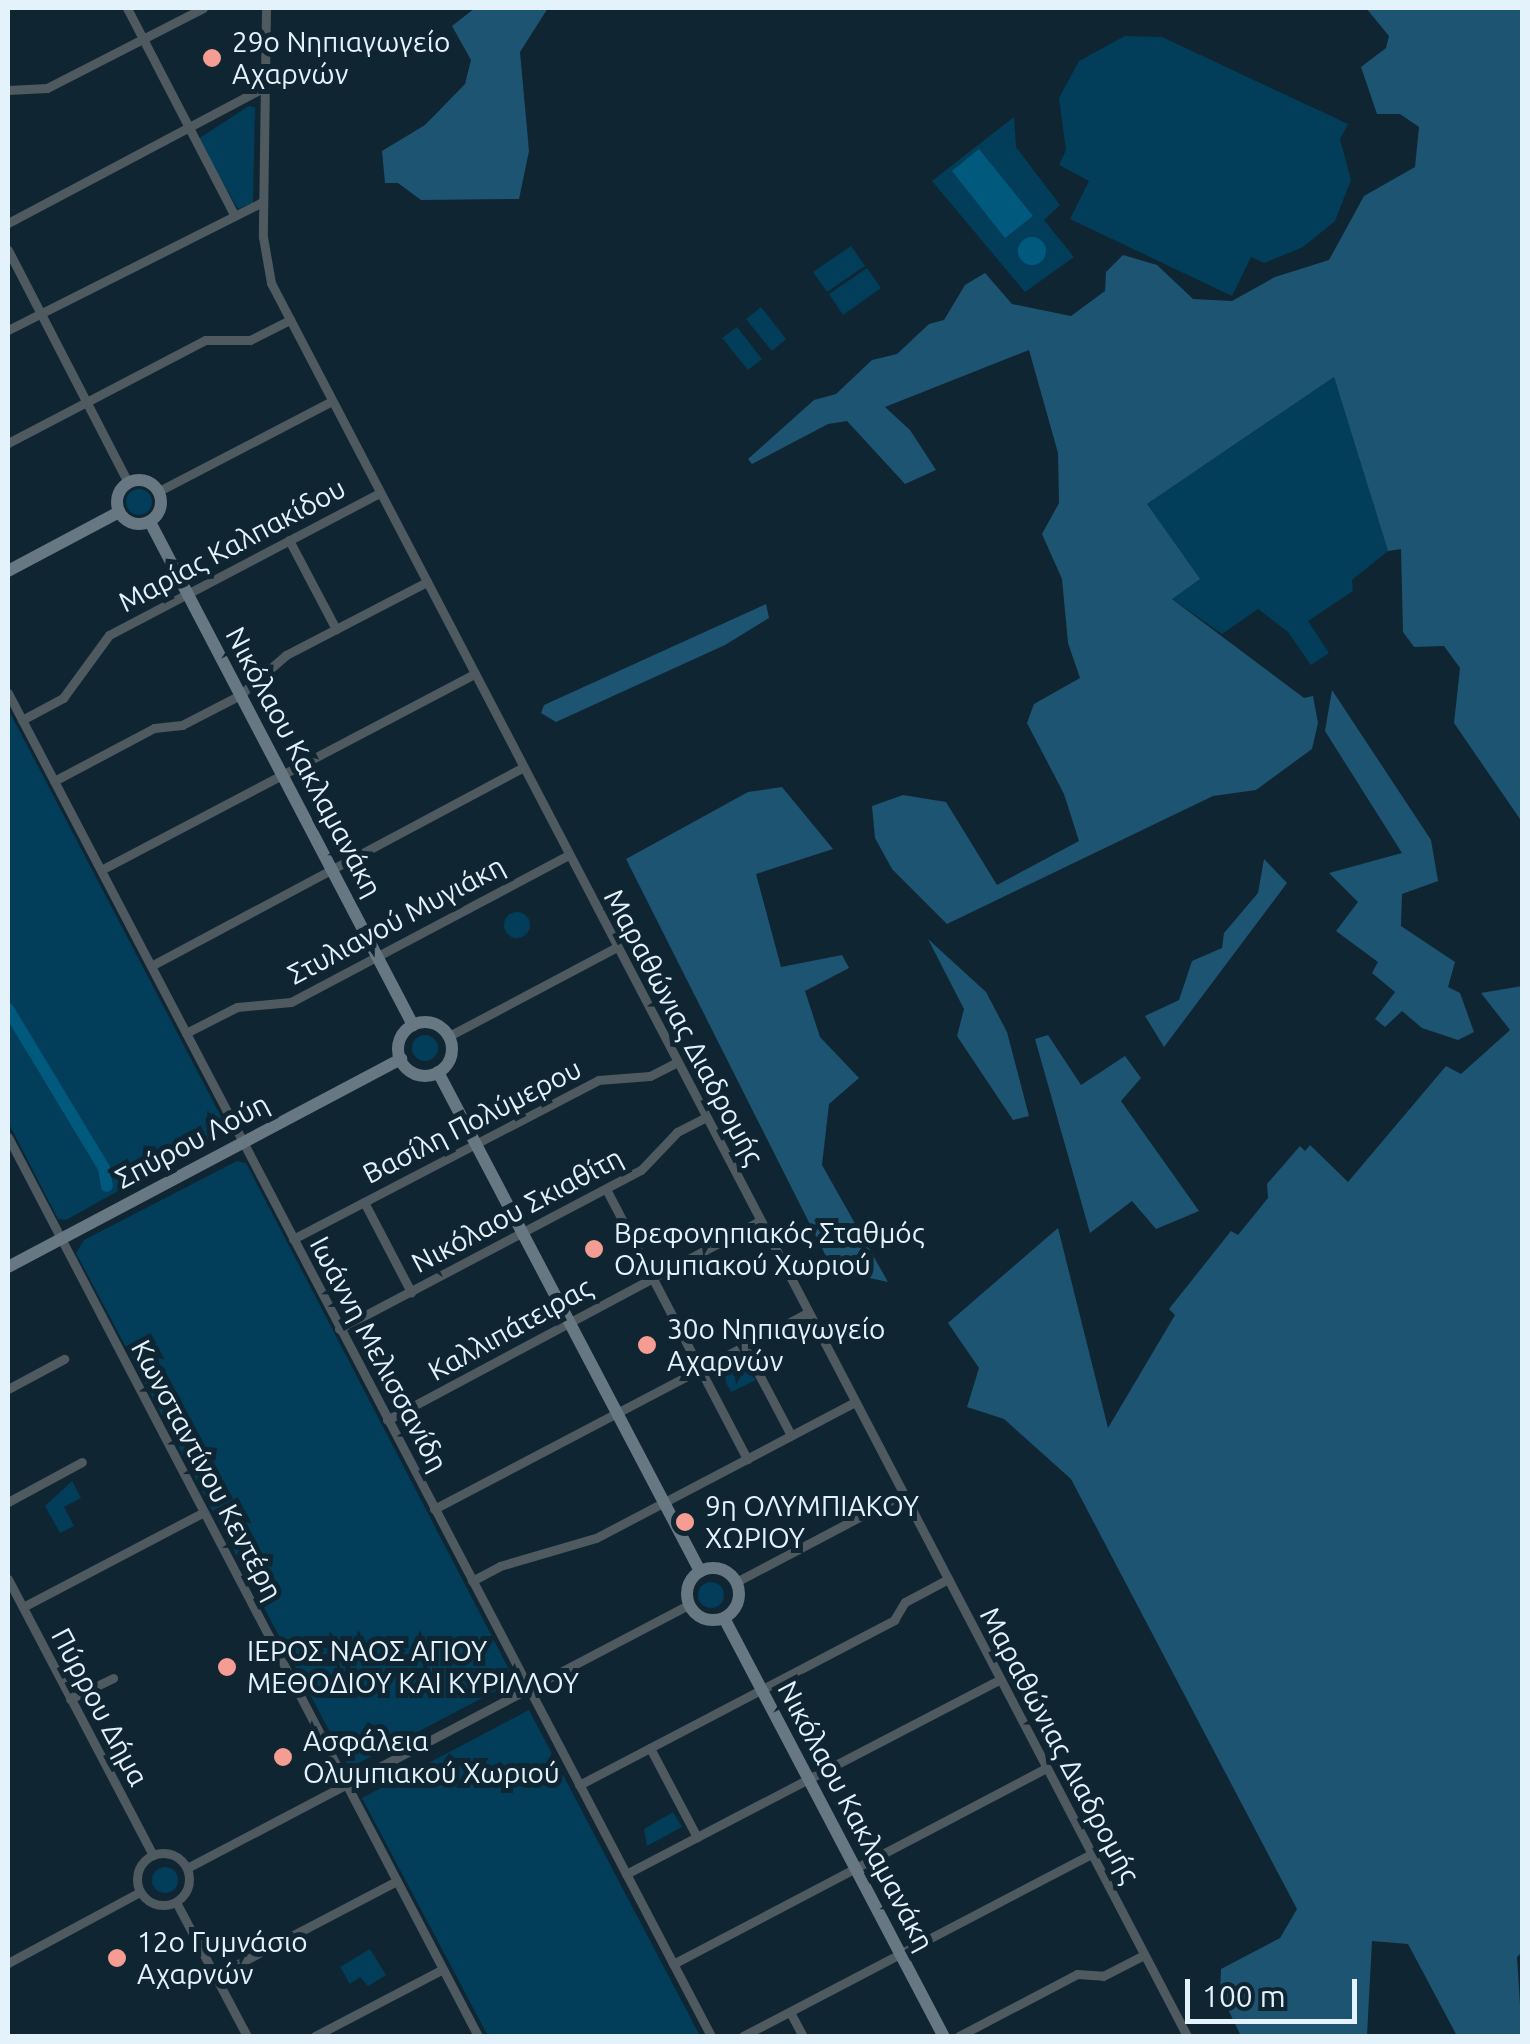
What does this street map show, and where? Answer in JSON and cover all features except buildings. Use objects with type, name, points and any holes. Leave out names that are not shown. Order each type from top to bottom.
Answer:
[{"type":"street","points":[[126,8],[236,216]]},
{"type":"street","points":[[8,90],[48,88],[203,8]]},
{"type":"street","name":"Μαραθώνιας Διαδρομής","points":[[266,8],[262,202],[265,260],[290,320],[1187,2036]]},
{"type":"street","points":[[8,222],[264,88]]},
{"type":"street","points":[[8,330],[262,202]]},
{"type":"street","points":[[8,250],[128,482]]},
{"type":"street","points":[[8,444],[204,340],[250,340],[290,320]]},
{"type":"street","points":[[159,491],[332,401]]},
{"type":"street","points":[[142,480],[159,491],[160,509],[150,522],[132,523],[119,512],[118,494],[128,482],[142,480]]},
{"type":"street","name":"Μαρίας Καλπακίδου","points":[[22,720],[64,698],[108,635],[380,492]]},
{"type":"street","points":[[8,570],[119,512]]},
{"type":"street","name":"Νικόλαου Κακλαμανάκη","points":[[150,522],[413,1025]]},
{"type":"street","points":[[289,540],[336,629]]},
{"type":"street","points":[[54,781],[154,728],[182,725],[240,695],[286,656],[426,582]]},
{"type":"street","points":[[101,870],[474,674]]},
{"type":"street","name":"Ιωάννη Μελισσανίδη","points":[[8,693],[711,2036]]},
{"type":"street","points":[[151,966],[522,766]]},
{"type":"street","name":"Στυλιανού Μυγιάκη","points":[[186,1033],[237,1007],[291,1002],[569,855]]},
{"type":"street","points":[[449,1036],[617,948]]},
{"type":"street","points":[[436,1024],[449,1036],[450,1060],[438,1072],[416,1074],[400,1059],[400,1040],[413,1025],[436,1024]]},
{"type":"street","name":"Σπύρου Λούη","points":[[8,1267],[400,1059]]},
{"type":"street","name":"Βασίλη Πολύμερου","points":[[293,1239],[598,1080],[650,1076],[677,1062]]},
{"type":"street","points":[[438,1072],[700,1571]]},
{"type":"street","name":"Νικόλαου Σκιαθίτη","points":[[339,1329],[640,1170],[677,1132],[706,1117]]},
{"type":"street","name":"Κωνσταντίνου Κεντέρη","points":[[8,1138],[478,2036]]},
{"type":"street","points":[[606,1189],[747,1458]]},
{"type":"street","points":[[364,1202],[411,1292]]},
{"type":"street","name":"Καλλιπάτειρας","points":[[387,1420],[760,1221]]},
{"type":"street","points":[[434,1509],[808,1313]]},
{"type":"street","points":[[744,1346],[791,1436]]},
{"type":"street","points":[[8,1389],[64,1359]]},
{"type":"street","points":[[472,1581],[500,1566],[596,1538],[855,1402]]},
{"type":"street","points":[[8,1502],[82,1462]]},
{"type":"street","points":[[736,1582],[903,1494]]},
{"type":"street","points":[[22,1607],[204,1512]]},
{"type":"street","points":[[720,1569],[736,1582],[738,1602],[724,1618],[699,1618],[688,1605],[686,1590],[700,1571],[720,1569]]},
{"type":"street","name":"Πύρρου Δήμα","points":[[8,1579],[152,1856]]},
{"type":"street","points":[[579,1786],[894,1620],[906,1602],[948,1579]]},
{"type":"street","points":[[187,1868],[688,1605]]},
{"type":"street","name":"Νικόλαου Κακλαμανάκη","points":[[724,1618],[943,2036]]},
{"type":"street","points":[[70,1699],[112,1678]]},
{"type":"street","points":[[626,1874],[1000,1678]]},
{"type":"street","points":[[650,1748],[696,1837]]},
{"type":"street","points":[[672,1964],[1046,1768]]},
{"type":"street","points":[[743,2036],[1092,1854]]},
{"type":"street","points":[[172,1855],[187,1868],[188,1887],[176,1902],[152,1903],[140,1892],[140,1867],[152,1856],[172,1855]]},
{"type":"street","points":[[215,1976],[397,1881]]},
{"type":"street","points":[[8,1963],[140,1892]]},
{"type":"street","points":[[176,1902],[246,2036]]},
{"type":"street","points":[[959,2036],[1077,1974],[1103,1976],[1144,1955]]},
{"type":"street","points":[[314,2036],[443,1969]]},
{"type":"street","points":[[790,2012],[803,2036]]},
{"type":"shaded area","points":[[475,8],[548,8],[520,52],[529,151],[519,199],[421,200],[398,183],[385,183],[382,151],[425,125],[465,84],[471,60],[452,26]]},
{"type":"shaded area","points":[[1366,8],[1522,8],[1522,822],[1454,723],[1460,668],[1444,646],[1414,647],[1403,632],[1401,549],[1388,551],[1334,377],[1147,504],[1200,579],[1172,599],[1304,698],[1313,696],[1318,723],[1312,749],[1256,790],[1213,796],[947,924],[892,869],[875,838],[872,806],[903,795],[946,802],[997,885],[1079,841],[1064,794],[1027,723],[1034,704],[1080,678],[1068,643],[1062,579],[1042,534],[1059,503],[1058,453],[1029,350],[885,407],[910,430],[936,470],[905,484],[847,421],[828,424],[752,464],[748,459],[814,400],[836,394],[872,360],[897,354],[929,324],[944,320],[965,285],[985,273],[1012,304],[1071,316],[1105,291],[1106,272],[1123,255],[1157,265],[1193,299],[1232,301],[1275,277],[1329,260],[1364,196],[1415,167],[1419,127],[1400,114],[1377,114],[1361,67],[1386,48],[1389,36]]},
{"type":"shaded area","points":[[1125,36],[1162,37],[1348,124],[1340,139],[1351,180],[1335,221],[1303,247],[1264,263],[1251,257],[1232,296],[1070,219],[1089,181],[1059,165],[1066,150],[1059,98],[1079,61]]},
{"type":"shaded area","points":[[249,106],[255,107],[253,203],[238,209],[198,139]]},
{"type":"shaded area","points":[[1014,117],[1016,147],[1060,205],[1044,220],[1074,257],[1025,292],[932,181]]},
{"type":"shaded area","points":[[979,149],[1033,216],[1005,238],[952,171]]},
{"type":"shaded area","points":[[1032,237],[1042,241],[1046,251],[1042,261],[1032,265],[1022,261],[1018,251],[1022,241]]},
{"type":"shaded area","points":[[851,246],[865,266],[827,292],[813,272]]},
{"type":"shaded area","points":[[867,268],[881,288],[843,315],[829,294]]},
{"type":"shaded area","points":[[761,307],[786,339],[772,351],[746,319]]},
{"type":"shaded area","points":[[737,327],[762,359],[748,370],[722,338]]},
{"type":"shaded area","points":[[1334,377],[1388,551],[1352,580],[1353,591],[1308,621],[1329,653],[1311,665],[1288,632],[1258,609],[1222,634],[1171,598],[1147,504]]},
{"type":"shaded area","points":[[139,489],[148,493],[152,502],[148,511],[139,515],[130,511],[126,502],[130,493]]},
{"type":"shaded area","points":[[766,604],[769,618],[725,645],[556,722],[541,713],[544,705]]},
{"type":"shaded area","points":[[1332,690],[1431,840],[1438,881],[1402,894],[1401,926],[1455,962],[1448,987],[1460,993],[1474,1032],[1458,1040],[1422,1028],[1402,1011],[1385,1027],[1375,1019],[1395,992],[1372,973],[1378,962],[1336,931],[1358,902],[1329,873],[1402,853],[1325,731]]},
{"type":"shaded area","points":[[8,709],[228,1130],[66,1220],[58,1219],[8,1122]]},
{"type":"shaded area","points":[[782,787],[833,849],[756,874],[781,967],[842,955],[849,968],[805,991],[820,1037],[859,1078],[829,1104],[822,1165],[888,1282],[833,1270],[626,859],[748,792]]},
{"type":"shaded area","points":[[1264,859],[1287,883],[1164,1047],[1145,1016],[1179,1000],[1192,961],[1222,948],[1224,933],[1258,893]]},
{"type":"shaded area","points":[[517,912],[526,916],[530,925],[526,934],[517,938],[508,934],[504,925],[508,916]]},
{"type":"shaded area","points":[[928,939],[986,992],[1007,1032],[1029,1116],[1013,1120],[957,1036],[964,1009]]},
{"type":"shaded area","points":[[1522,986],[1522,1952],[1517,1957],[1522,2036],[1457,2036],[1408,1944],[1372,1941],[1367,2036],[1241,2036],[1220,1993],[1221,1969],[1280,1938],[1297,1909],[1071,1479],[1004,1419],[967,1407],[979,1368],[948,1323],[1058,1228],[1108,1428],[1175,1315],[1169,1309],[1231,1231],[1238,1235],[1268,1198],[1267,1184],[1300,1146],[1305,1151],[1310,1145],[1348,1182],[1446,1066],[1461,1074],[1510,1030],[1481,993]]},
{"type":"shaded area","points":[[425,1035],[434,1039],[438,1048],[434,1057],[425,1061],[416,1057],[412,1048],[416,1039]]},
{"type":"shaded area","points":[[1048,1035],[1081,1085],[1125,1056],[1141,1078],[1121,1101],[1199,1211],[1156,1229],[1132,1201],[1090,1233],[1035,1039]]},
{"type":"shaded area","points":[[237,1161],[246,1163],[515,1681],[349,1768],[76,1253],[84,1240]]},
{"type":"shaded area","points":[[744,1367],[756,1380],[731,1392],[723,1377]]},
{"type":"shaded area","points":[[72,1481],[81,1498],[64,1507],[74,1526],[60,1533],[45,1506]]},
{"type":"shaded area","points":[[711,1582],[720,1586],[724,1595],[720,1604],[711,1608],[702,1604],[698,1595],[702,1586]]},
{"type":"shaded area","points":[[529,1710],[700,2036],[488,2036],[362,1798]]},
{"type":"shaded area","points":[[673,1812],[682,1827],[647,1846],[644,1829]]},
{"type":"shaded area","points":[[165,1867],[174,1871],[178,1880],[174,1889],[165,1893],[156,1889],[152,1880],[156,1871]]},
{"type":"shaded area","points":[[370,1949],[386,1975],[368,1986],[360,1977],[350,1984],[340,1967]]},
{"type":"waterway","points":[[8,1009],[104,1168],[107,1186]]},
{"type":"place","name":"29ο Νηπιαγωγείο Αχαρνών","points":[[212,58]]},
{"type":"place","name":"Βρεφονηπιακός Σταθμός Ολυμπιακού Χωριού","points":[[594,1249]]},
{"type":"place","name":"30ο Νηπιαγωγείο Αχαρνών","points":[[647,1345]]},
{"type":"place","name":"9η ΟΛΥΜΠΙΑΚΟΥ ΧΩΡΙΟΥ","points":[[685,1522]]},
{"type":"place","name":"ΙΕΡΟΣ ΝΑΟΣ ΑΓΙΟΥ ΜΕΘΟΔΙΟΥ ΚΑΙ ΚΥΡΙΛΛΟΥ","points":[[227,1667]]},
{"type":"place","name":"Ασφάλεια Ολυμπιακού Χωριού","points":[[283,1757]]},
{"type":"place","name":"12ο Γυμνάσιο Αχαρνών","points":[[117,1958]]}]
